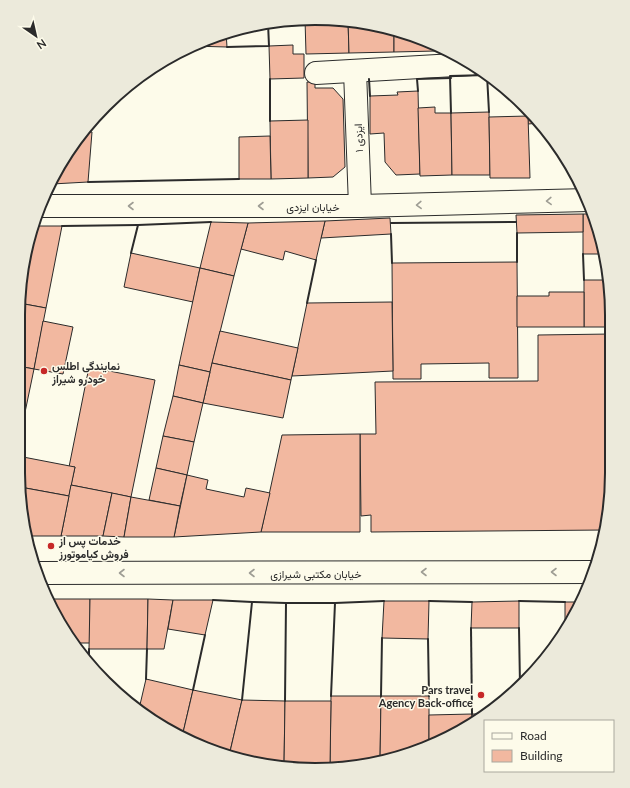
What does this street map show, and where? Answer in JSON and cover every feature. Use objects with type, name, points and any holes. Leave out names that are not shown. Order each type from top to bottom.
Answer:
[{"type":"street","points":[[316,73],[461,65]]},
{"type":"street","name":"ایزدی ۱","points":[[355,71],[360,206]]},
{"type":"street","name":"خیابان ایزدی","points":[[46,206],[360,206],[581,200]]},
{"type":"street","name":"خیابان مکتبی شیرازی","points":[[43,573],[588,572]]},
{"type":"building","points":[[305,26],[348,27],[349,53],[306,54]]},
{"type":"building","points":[[348,27],[394,36],[394,52],[349,53]]},
{"type":"building","points":[[394,36],[435,51],[394,52]]},
{"type":"building","points":[[226,39],[227,47],[205,46]]},
{"type":"building","points":[[293,45],[293,54],[304,54],[304,78],[270,79],[269,46]]},
{"type":"building","points":[[307,82],[315,82],[315,88],[333,88],[343,99],[345,167],[333,177],[308,178]]},
{"type":"building","points":[[418,91],[420,174],[396,175],[385,162],[384,133],[370,134],[370,96],[398,95],[397,92]]},
{"type":"building","points":[[435,107],[435,113],[451,113],[452,175],[420,176],[418,108]]},
{"type":"building","points":[[489,112],[490,175],[452,175],[451,113]]},
{"type":"building","points":[[526,116],[528,119],[530,178],[490,178],[489,117]]},
{"type":"building","points":[[528,119],[533,124],[528,124]]},
{"type":"building","points":[[308,120],[308,178],[271,179],[270,121]]},
{"type":"building","points":[[90,132],[92,132],[88,182],[57,184],[74,154]]},
{"type":"building","points":[[270,136],[271,179],[239,179],[239,137]]},
{"type":"building","points":[[583,214],[587,214],[598,254],[583,254]]},
{"type":"building","points":[[583,214],[583,232],[517,233],[516,215]]},
{"type":"building","points":[[390,218],[391,234],[321,238],[325,221]]},
{"type":"building","points":[[325,221],[316,260],[285,251],[283,260],[241,249],[248,223]]},
{"type":"building","points":[[211,222],[248,223],[234,276],[200,268]]},
{"type":"building","points":[[39,226],[62,226],[46,308],[26,304],[27,277]]},
{"type":"building","points":[[131,253],[200,268],[193,302],[124,287]]},
{"type":"building","points":[[517,262],[518,378],[489,378],[489,363],[421,364],[421,379],[393,379],[392,263]]},
{"type":"building","points":[[200,268],[234,276],[210,372],[179,365]]},
{"type":"building","points":[[584,280],[603,280],[605,327],[584,327]]},
{"type":"building","points":[[549,292],[584,292],[584,327],[517,327],[517,296],[549,296]]},
{"type":"building","points":[[392,302],[393,371],[292,376],[307,303]]},
{"type":"building","points":[[26,304],[46,308],[34,369],[25,367]]},
{"type":"building","points":[[43,321],[73,327],[63,374],[34,369]]},
{"type":"building","points":[[220,331],[298,348],[291,380],[212,363]]},
{"type":"building","points":[[605,334],[605,473],[603,511],[599,530],[371,532],[371,515],[361,516],[360,434],[376,434],[375,382],[538,381],[538,335]]},
{"type":"building","points":[[212,363],[291,380],[283,418],[203,403]]},
{"type":"building","points":[[179,365],[210,372],[203,403],[173,396]]},
{"type":"building","points":[[25,367],[34,369],[25,412]]},
{"type":"building","points":[[89,367],[155,380],[131,497],[71,485],[75,467],[69,467]]},
{"type":"building","points":[[173,396],[203,403],[194,442],[163,436]]},
{"type":"building","points":[[360,434],[360,532],[261,532],[282,435]]},
{"type":"building","points":[[163,436],[194,442],[187,475],[156,468]]},
{"type":"building","points":[[25,457],[75,467],[69,496],[26,488]]},
{"type":"building","points":[[156,468],[187,475],[180,506],[149,500]]},
{"type":"building","points":[[187,475],[208,480],[206,489],[244,497],[246,488],[270,493],[261,532],[174,537]]},
{"type":"building","points":[[71,485],[112,493],[103,536],[61,536]]},
{"type":"building","points":[[26,488],[69,496],[61,536],[32,536],[27,511]]},
{"type":"building","points":[[112,493],[131,497],[124,537],[103,536]]},
{"type":"building","points":[[131,497],[180,506],[174,537],[124,537]]},
{"type":"building","points":[[54,599],[90,599],[90,643],[80,643]]},
{"type":"building","points":[[90,599],[148,599],[147,649],[89,649]]},
{"type":"building","points":[[148,599],[173,600],[164,649],[147,649]]},
{"type":"building","points":[[173,600],[213,600],[205,635],[168,629]]},
{"type":"building","points":[[384,601],[429,601],[428,639],[382,638]]},
{"type":"building","points":[[519,601],[519,628],[471,628],[472,602]]},
{"type":"building","points":[[565,602],[574,602],[566,618],[565,620]]},
{"type":"building","points":[[146,679],[193,690],[183,731],[140,704]]},
{"type":"building","points":[[193,690],[242,700],[230,750],[204,741],[183,731]]},
{"type":"building","points":[[331,696],[381,696],[380,755],[353,761],[330,762]]},
{"type":"building","points":[[381,696],[429,696],[429,740],[408,748],[380,755]]},
{"type":"building","points":[[242,700],[285,701],[284,761],[230,750]]},
{"type":"building","points":[[285,701],[331,701],[330,762],[284,761]]},
{"type":"building","points":[[472,714],[472,716],[429,740],[429,715]]},
{"type":"wall","points":[[227,47],[269,46],[268,29]]},
{"type":"wall","points":[[451,113],[450,76],[478,75]]},
{"type":"wall","points":[[418,91],[417,79],[451,78]]},
{"type":"wall","points":[[270,79],[270,121]]},
{"type":"wall","points":[[369,79],[370,96]]},
{"type":"wall","points":[[487,82],[489,112]]},
{"type":"wall","points":[[88,182],[239,179]]},
{"type":"wall","points":[[131,253],[138,225],[211,222]]},
{"type":"wall","points":[[391,223],[516,222]]},
{"type":"wall","points":[[62,226],[138,225]]},
{"type":"wall","points":[[517,233],[517,262]]},
{"type":"wall","points":[[391,234],[392,263]]},
{"type":"wall","points":[[583,254],[584,280]]},
{"type":"wall","points":[[307,303],[316,260]]},
{"type":"wall","points":[[213,600],[252,602]]},
{"type":"wall","points":[[331,696],[335,603],[384,601]]},
{"type":"wall","points":[[429,601],[472,602]]},
{"type":"wall","points":[[519,601],[565,602]]},
{"type":"wall","points":[[242,700],[252,602],[286,603]]},
{"type":"wall","points":[[285,701],[286,603],[335,603]]},
{"type":"wall","points":[[471,628],[472,714]]},
{"type":"wall","points":[[519,628],[520,678]]},
{"type":"wall","points":[[193,690],[205,635]]},
{"type":"wall","points":[[381,696],[382,638]]},
{"type":"wall","points":[[428,639],[429,696]]},
{"type":"wall","points":[[89,649],[89,655]]},
{"type":"wall","points":[[146,679],[147,649]]},
{"type":"place","name":"نمایندگی اطلس خودرو شیراز","points":[[44,371]]},
{"type":"place","name":"خدمات پس از فروش کیاموتورز","points":[[51,546]]},
{"type":"place","name":"Pars travel Agency Back-office","points":[[481,695]]}]
